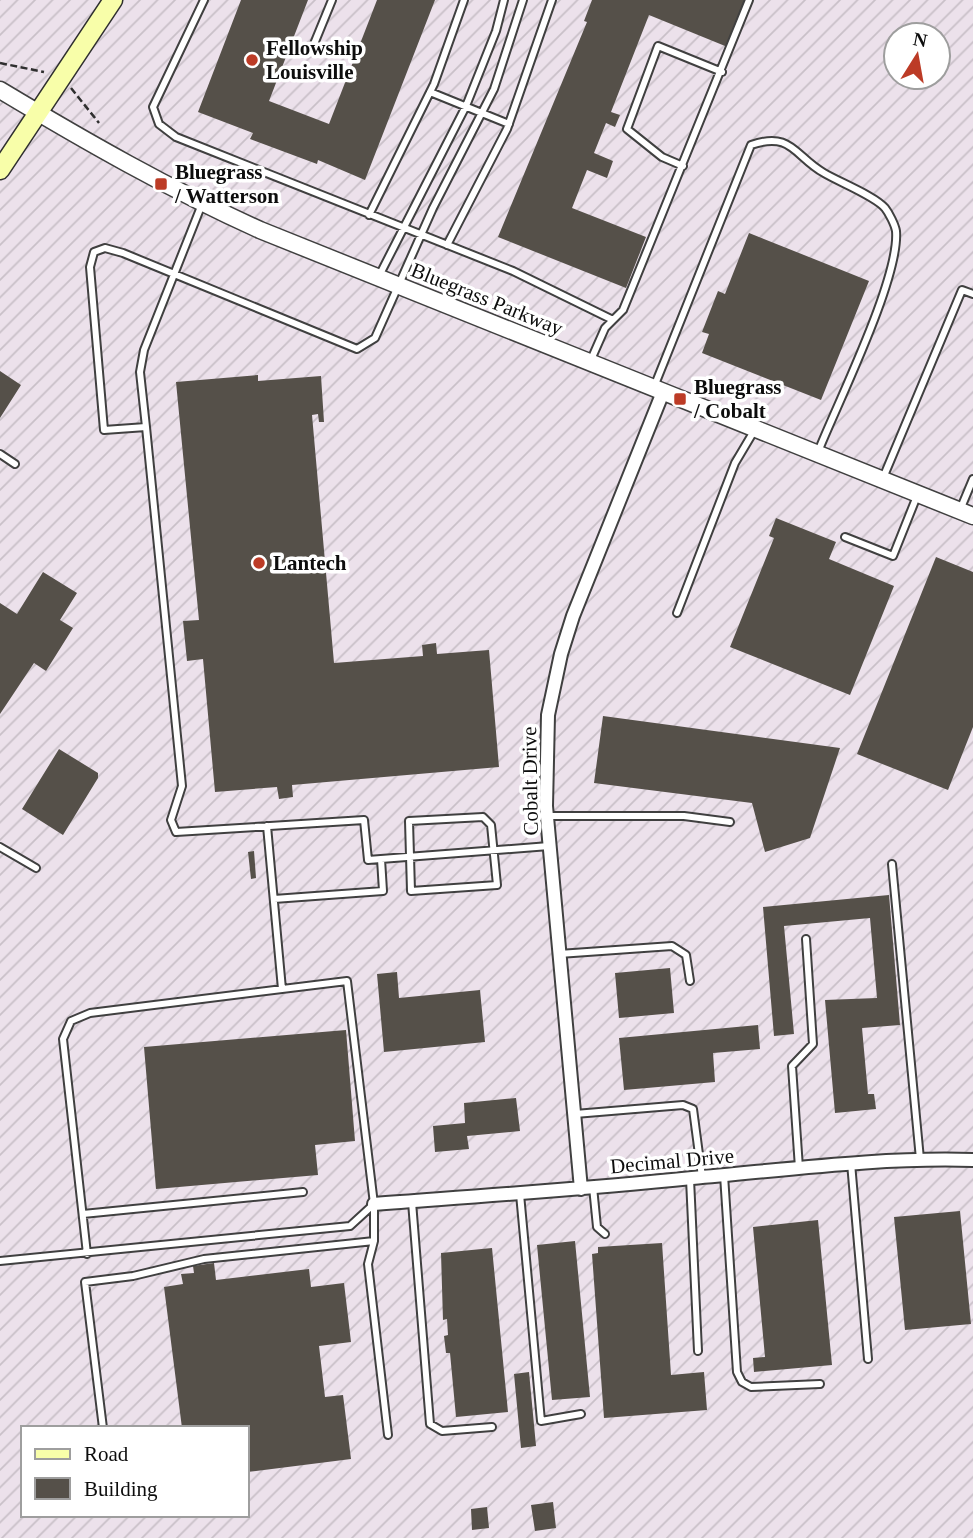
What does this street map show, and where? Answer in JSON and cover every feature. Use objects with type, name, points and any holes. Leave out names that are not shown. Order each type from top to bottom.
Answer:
[{"type":"main road","points":[[0,170],[113,0]]},
{"type":"street","name":"Bluegrass Parkway","points":[[0,90],[74,136],[202,204],[377,279],[966,513]]},
{"type":"street","name":"Cobalt Drive","points":[[587,1188],[575,1114],[547,816],[545,770],[548,715],[561,654],[658,390]]},
{"type":"street","name":"Decimal Drive","points":[[374,1204],[520,1194],[850,1163],[920,1159],[973,1160]]},
{"type":"lane","points":[[204,0],[153,107],[159,124],[176,137],[513,271],[613,320]]},
{"type":"lane","points":[[314,44],[331,0]]},
{"type":"lane","points":[[369,215],[430,92],[464,0]]},
{"type":"lane","points":[[377,279],[466,106],[496,31],[504,0]]},
{"type":"lane","points":[[146,427],[104,430],[90,267],[94,252],[105,248],[357,349],[375,338],[420,236],[482,114],[505,63],[523,0]]},
{"type":"lane","points":[[447,245],[509,124],[552,0]]},
{"type":"lane","points":[[589,363],[605,328],[623,310],[749,0]]},
{"type":"lane","points":[[683,166],[662,157],[627,129],[646,72],[658,46],[722,72]]},
{"type":"lane","points":[[430,92],[509,124]]},
{"type":"lane","points":[[658,390],[751,145],[765,140],[782,141],[792,145],[813,167],[884,206],[896,229],[889,278],[817,454]]},
{"type":"lane","points":[[202,204],[144,350],[140,372],[182,786],[171,820],[176,832],[364,820],[368,860],[550,846]]},
{"type":"lane","points":[[883,480],[961,290],[973,294]]},
{"type":"lane","points":[[677,613],[735,463],[755,429]]},
{"type":"lane","points":[[0,454],[15,464]]},
{"type":"lane","points":[[966,513],[973,479]]},
{"type":"lane","points":[[845,537],[893,556],[918,494]]},
{"type":"lane","points":[[547,816],[684,816],[730,822]]},
{"type":"lane","points":[[482,817],[491,825],[494,850],[497,885],[411,891],[409,821],[482,817]]},
{"type":"lane","points":[[267,826],[282,989]]},
{"type":"lane","points":[[0,847],[36,868]]},
{"type":"lane","points":[[274,899],[383,891],[381,859]]},
{"type":"lane","points":[[892,864],[920,1159]]},
{"type":"lane","points":[[799,1168],[792,1066],[813,1044],[806,939]]},
{"type":"lane","points":[[559,954],[672,946],[686,955],[690,981]]},
{"type":"lane","points":[[87,1254],[63,1039],[71,1021],[90,1013],[347,981],[374,1204],[374,1241],[369,1264],[388,1435]]},
{"type":"lane","points":[[575,1114],[682,1105],[693,1109],[698,1351]]},
{"type":"lane","points":[[850,1163],[867,1359]]},
{"type":"lane","points":[[724,1175],[737,1372],[742,1382],[751,1387],[820,1384]]},
{"type":"lane","points":[[587,1188],[597,1227],[605,1234]]},
{"type":"lane","points":[[83,1214],[303,1192]]},
{"type":"lane","points":[[520,1194],[541,1421],[581,1414]]},
{"type":"lane","points":[[412,1202],[430,1424],[442,1431],[492,1427]]},
{"type":"lane","points":[[0,1262],[350,1226],[374,1204]]},
{"type":"lane","points":[[103,1426],[85,1282],[133,1276],[204,1259],[374,1241]]},
{"type":"path","points":[[0,63],[44,72]]},
{"type":"path","points":[[71,88],[99,123]]},
{"type":"shaded area","points":[[0,0],[973,0],[973,1538],[0,1538]]},
{"type":"building","name":"Fellowship Louisville","points":[[241,0],[308,0],[269,101],[329,124],[377,0],[435,0],[365,180],[318,160],[317,164],[250,139],[253,133],[198,112]]},
{"type":"building","points":[[592,0],[749,0],[730,48],[649,15],[611,112],[620,115],[615,127],[606,123],[594,153],[613,161],[607,178],[587,170],[572,208],[646,237],[626,288],[498,237],[587,22],[584,21]]},
{"type":"building","points":[[749,233],[869,281],[821,400],[702,353],[709,334],[702,332],[718,291],[725,294]]},
{"type":"building","points":[[0,371],[21,385],[0,418]]},
{"type":"building","name":"Lantech","points":[[258,375],[258,381],[321,376],[324,422],[319,422],[318,414],[312,415],[334,663],[423,656],[422,645],[436,643],[437,654],[489,650],[499,767],[292,785],[293,797],[279,799],[277,787],[215,792],[203,659],[187,661],[183,621],[199,620],[176,382]]},
{"type":"building","points":[[776,518],[836,542],[829,559],[894,586],[850,695],[730,647],[774,538],[769,536]]},
{"type":"building","points":[[936,557],[973,572],[973,727],[948,790],[857,754]]},
{"type":"building","points":[[43,572],[77,593],[60,620],[73,628],[46,671],[34,663],[0,714],[0,603],[17,614]]},
{"type":"building","points":[[603,716],[840,748],[810,838],[765,852],[752,803],[594,783]]},
{"type":"building","points":[[59,749],[98,773],[98,778],[63,835],[22,809]]},
{"type":"building","points":[[254,851],[256,878],[251,879],[248,852]]},
{"type":"building","points":[[889,895],[900,1025],[862,1028],[868,1094],[874,1094],[876,1109],[835,1113],[825,1000],[877,998],[870,918],[784,926],[794,1034],[774,1036],[763,907]]},
{"type":"building","points":[[670,968],[674,1013],[619,1018],[615,973]]},
{"type":"building","points":[[397,972],[399,998],[480,990],[485,1042],[384,1052],[377,974]]},
{"type":"building","points":[[758,1025],[760,1049],[713,1053],[715,1082],[624,1090],[619,1038]]},
{"type":"building","points":[[346,1030],[355,1141],[315,1145],[318,1175],[156,1189],[144,1047]]},
{"type":"building","points":[[516,1098],[520,1131],[467,1136],[469,1149],[435,1152],[433,1126],[465,1123],[464,1103]]},
{"type":"building","points":[[960,1211],[971,1324],[905,1330],[894,1217]]},
{"type":"building","points":[[818,1220],[832,1365],[754,1372],[753,1358],[765,1357],[753,1227]]},
{"type":"building","points":[[575,1241],[590,1397],[552,1400],[537,1245]]},
{"type":"building","points":[[662,1243],[671,1375],[704,1372],[707,1410],[604,1418],[592,1254],[598,1253],[598,1247]]},
{"type":"building","points":[[492,1248],[508,1412],[456,1417],[450,1353],[446,1353],[444,1336],[448,1335],[447,1319],[443,1320],[441,1253]]},
{"type":"building","points":[[214,1263],[216,1280],[309,1269],[311,1287],[344,1283],[351,1342],[319,1346],[325,1397],[343,1395],[351,1459],[248,1472],[248,1426],[182,1426],[164,1287],[183,1284],[181,1274],[194,1273],[193,1266]]},
{"type":"building","points":[[529,1372],[536,1446],[521,1448],[514,1374]]},
{"type":"building","points":[[553,1502],[556,1528],[535,1531],[531,1505]]},
{"type":"building","points":[[487,1507],[489,1528],[472,1530],[471,1509]]},
{"type":"place","name":"Fellowship Louisville","points":[[252,60]]},
{"type":"place","name":"Bluegrass / Watterson","points":[[161,184]]},
{"type":"place","name":"Bluegrass / Cobalt","points":[[680,399]]},
{"type":"place","name":"Lantech","points":[[259,563]]}]
